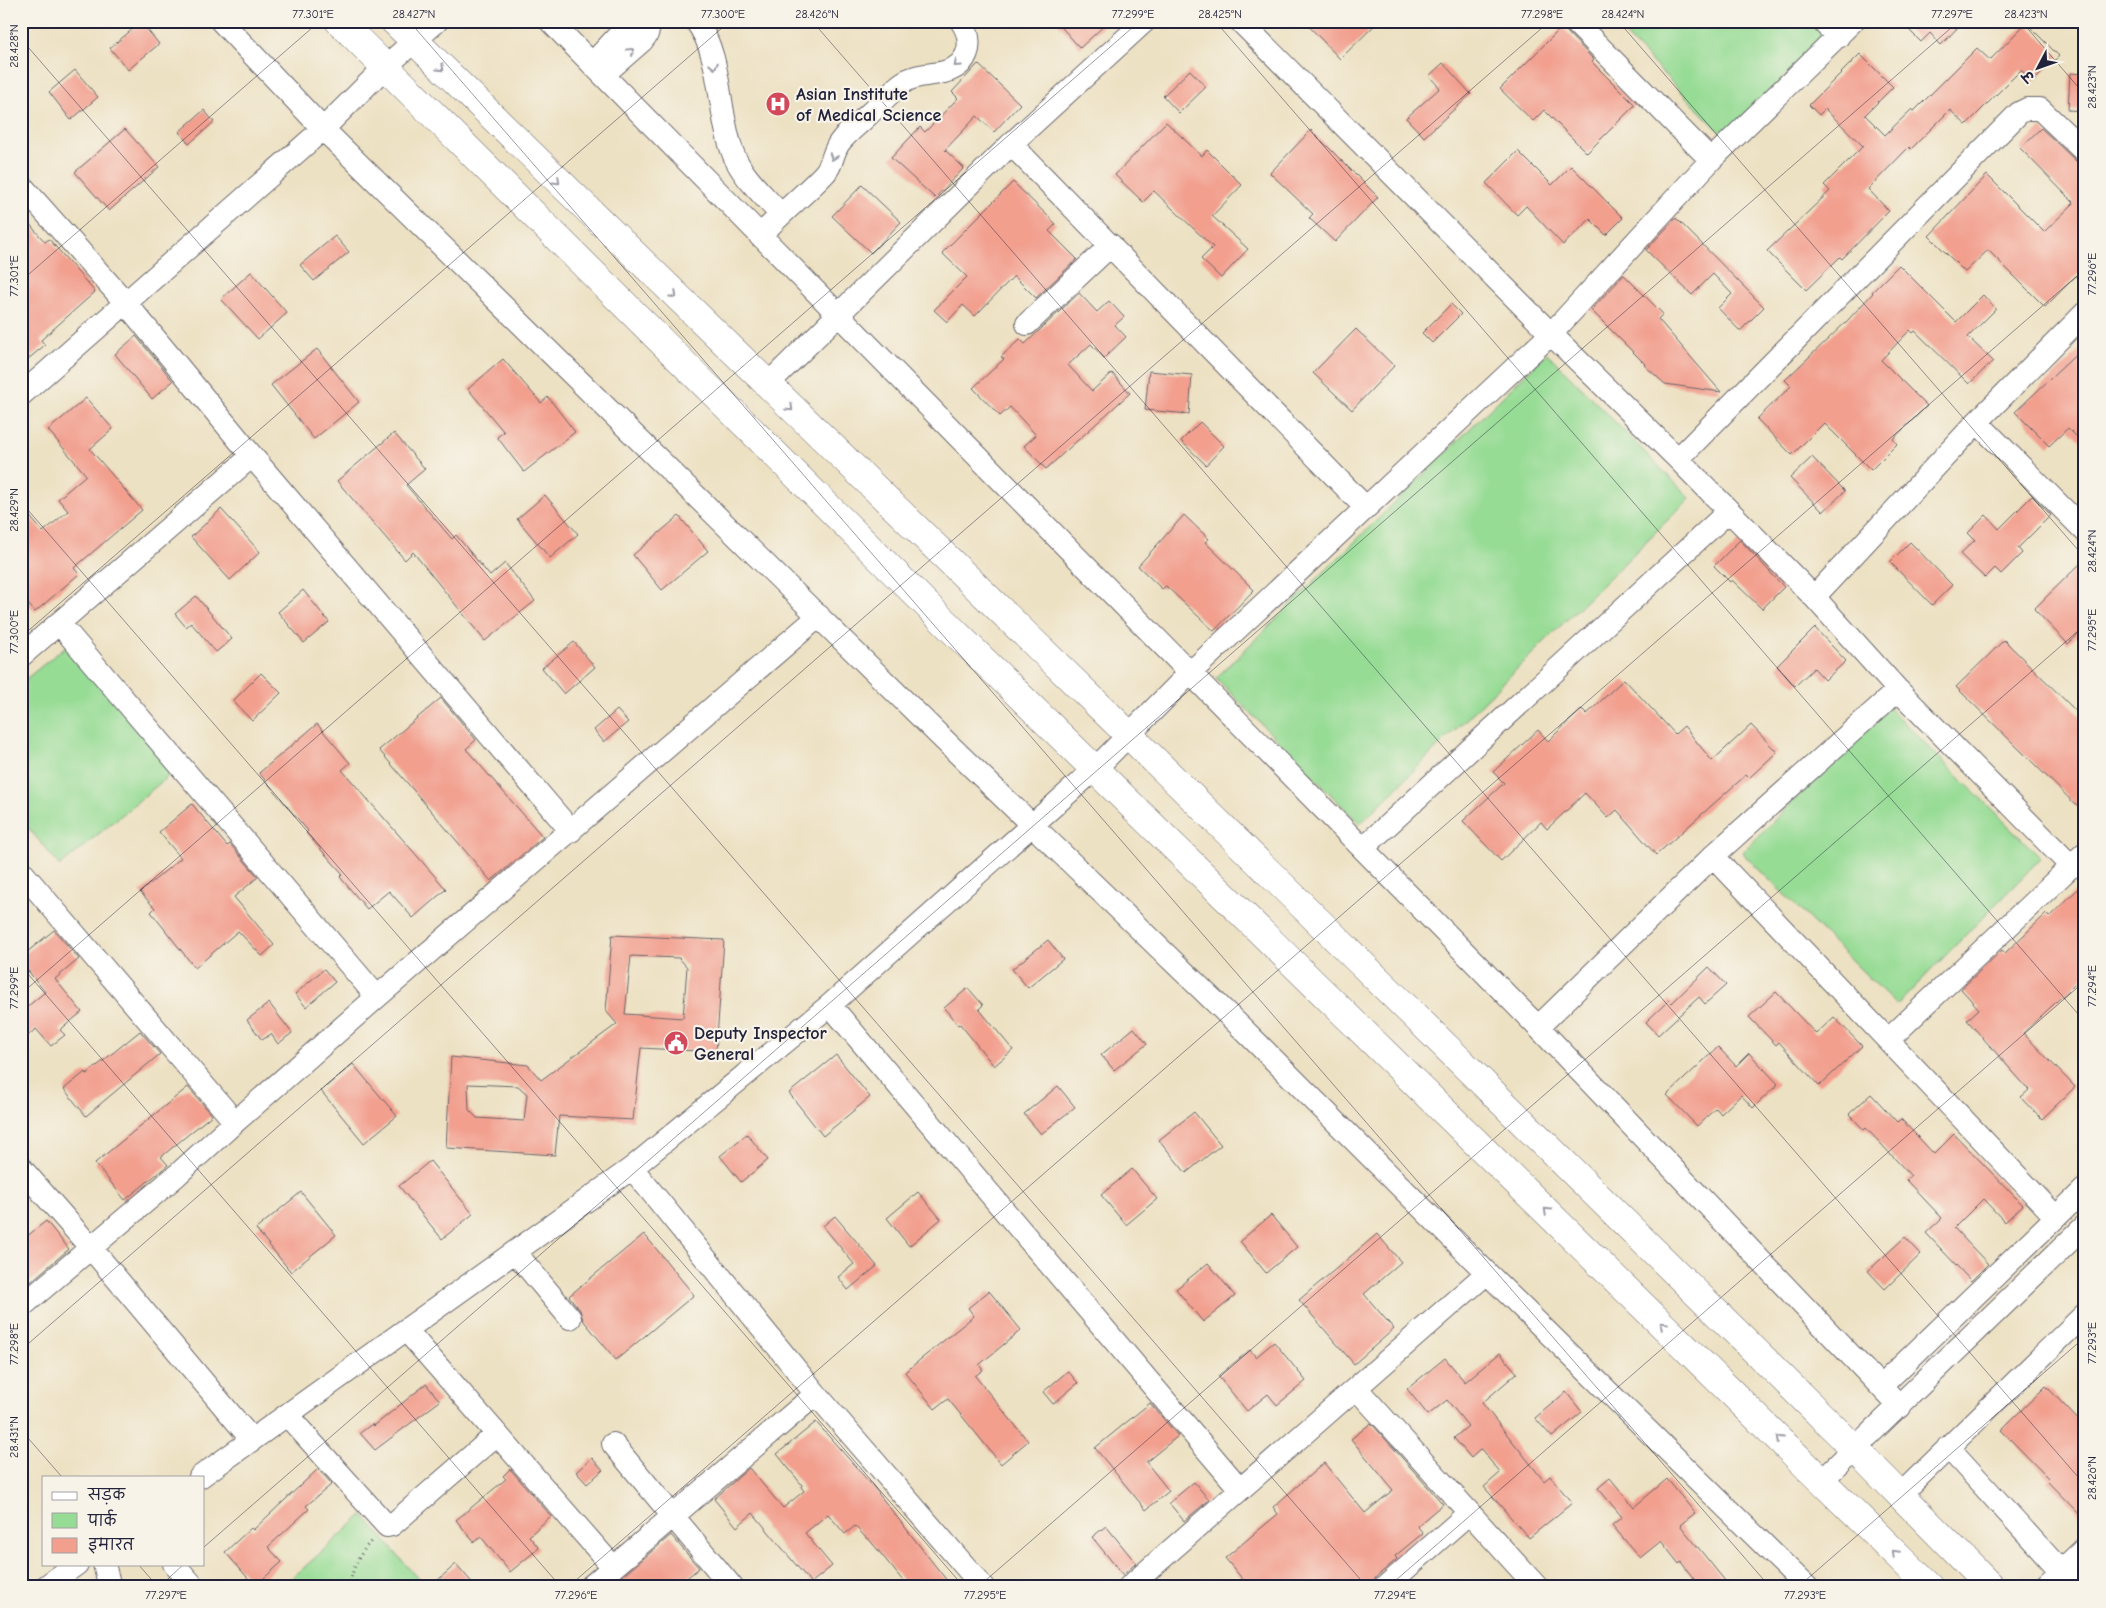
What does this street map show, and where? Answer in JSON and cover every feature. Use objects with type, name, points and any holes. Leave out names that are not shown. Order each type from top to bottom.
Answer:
[{"type":"main road","points":[[339,21],[928,606],[1096,768],[1930,1587]]},
{"type":"main road","points":[[394,21],[1128,734],[1854,1449],[1991,1587]]},
{"type":"street","points":[[221,21],[322,128],[1032,826],[1251,1036],[1802,1585]]},
{"type":"street","points":[[21,395],[322,128],[437,21]]},
{"type":"street","points":[[550,21],[1538,1027],[1900,1407]]},
{"type":"street","points":[[598,69],[632,21]]},
{"type":"street","points":[[598,69],[642,40],[647,34],[651,21]]},
{"type":"street","points":[[696,21],[702,30],[713,61],[723,119],[734,154],[746,176],[780,214]]},
{"type":"street","points":[[760,236],[780,214],[823,176],[831,164],[839,143],[902,83],[918,75],[947,72],[961,62],[968,52],[970,41],[967,30],[961,21]]},
{"type":"street","points":[[767,385],[1011,144],[1145,21]]},
{"type":"street","points":[[1240,21],[1814,597],[1898,690],[2078,860],[1888,1040]]},
{"type":"street","points":[[1574,21],[1711,160]]},
{"type":"street","points":[[201,1476],[632,1168],[830,1005],[1096,768],[1190,673],[1550,334],[1838,26]]},
{"type":"street","points":[[1678,459],[2019,113],[2028,109],[2040,109],[2085,152]]},
{"type":"street","points":[[1011,144],[1365,507]]},
{"type":"street","points":[[21,185],[124,302],[252,456],[571,831]]},
{"type":"street","points":[[1027,324],[1111,246]]},
{"type":"street","points":[[1814,597],[1977,422],[2085,313]]},
{"type":"street","points":[[1977,422],[2085,531]]},
{"type":"street","points":[[21,656],[252,456]]},
{"type":"street","points":[[1362,848],[1729,511]]},
{"type":"street","points":[[21,1307],[177,1175],[377,997],[819,616]]},
{"type":"street","points":[[59,623],[377,997]]},
{"type":"street","points":[[1538,1027],[1713,856],[1898,690]]},
{"type":"street","points":[[1713,856],[2056,1217]]},
{"type":"street","points":[[21,871],[235,1122]]},
{"type":"street","points":[[830,1005],[1240,1489]]},
{"type":"street","points":[[21,1168],[91,1248],[252,1440]]},
{"type":"street","points":[[632,1168],[816,1394],[983,1587]]},
{"type":"street","points":[[1881,1386],[2085,1189]]},
{"type":"street","points":[[1822,1480],[1900,1407],[2085,1226]]},
{"type":"street","points":[[515,1252],[570,1318]]},
{"type":"street","points":[[1129,1587],[1488,1273]]},
{"type":"street","points":[[1900,1495],[2085,1314]]},
{"type":"street","points":[[406,1330],[613,1567]]},
{"type":"street","points":[[1356,1388],[1537,1587]]},
{"type":"street","points":[[590,1587],[816,1394]]},
{"type":"street","points":[[287,1415],[387,1526],[392,1525],[497,1434]]},
{"type":"street","points":[[612,1444],[732,1587]]},
{"type":"street","points":[[1948,1447],[2061,1571],[2078,1587]]},
{"type":"street","points":[[1385,1587],[1469,1512]]},
{"type":"street","points":[[2044,1587],[2085,1548]]},
{"type":"street","points":[[45,1587],[74,1566]]},
{"type":"street","points":[[105,1566],[110,1587]]},
{"type":"street","points":[[176,1566],[194,1587]]},
{"type":"path","points":[[349,1587],[352,1569],[357,1558],[387,1526]]},
{"type":"green space","points":[[1612,21],[1813,21],[1827,35],[1724,136]]},
{"type":"green space","points":[[1547,353],[1690,498],[1360,824],[1216,678]]},
{"type":"green space","points":[[71,642],[177,769],[60,866],[21,819],[21,683]]},
{"type":"green space","points":[[1887,706],[2041,858],[1897,1005],[1742,853]]},
{"type":"green space","points":[[363,1515],[425,1587],[282,1587]]},
{"type":"building","points":[[1056,21],[1109,21],[1080,48]]},
{"type":"building","points":[[1304,21],[1379,21],[1340,59]]},
{"type":"building","points":[[1900,21],[1964,21],[1941,45],[1930,33],[1921,42]]},
{"type":"building","points":[[141,22],[159,44],[128,70],[110,48]]},
{"type":"building","points":[[2026,23],[2059,56],[2033,82],[2021,70],[1966,125],[1950,110],[1911,149],[1909,147],[1868,189],[1889,211],[1842,259],[1840,257],[1806,290],[1767,251],[1830,191],[1824,185],[1863,146],[1825,109],[1819,115],[1809,105],[1860,54],[1893,87],[1865,115],[1885,135],[1912,109],[1914,111],[1977,48],[1990,60]]},
{"type":"building","points":[[1562,27],[1594,60],[1592,62],[1635,105],[1587,153],[1544,110],[1533,121],[1500,89]]},
{"type":"building","points":[[1443,63],[1471,94],[1424,137],[1406,118],[1440,88],[1429,76]]},
{"type":"building","points":[[978,64],[1020,104],[994,132],[977,116],[945,150],[964,168],[935,198],[891,158],[920,127],[925,132],[958,98],[952,92]]},
{"type":"building","points":[[75,70],[98,97],[71,120],[49,92]]},
{"type":"building","points":[[1190,70],[1206,87],[1179,113],[1163,96]]},
{"type":"building","points":[[2070,73],[2085,74],[2085,111],[2068,110]]},
{"type":"building","points":[[204,110],[214,122],[189,144],[179,132]]},
{"type":"building","points":[[1166,122],[1202,156],[1207,150],[1242,185],[1212,216],[1248,249],[1221,278],[1201,259],[1213,247],[1154,191],[1143,202],[1115,175]]},
{"type":"building","points":[[2041,128],[2076,161],[2085,165],[2085,267],[2045,307],[1988,250],[1965,272],[1929,236],[1987,175],[2044,232],[2074,203],[2020,148]]},
{"type":"building","points":[[125,129],[159,167],[109,211],[75,172]]},
{"type":"building","points":[[1311,130],[1378,197],[1335,242],[1309,218],[1313,214],[1270,173]]},
{"type":"building","points":[[1518,151],[1552,185],[1571,166],[1623,218],[1606,235],[1590,219],[1563,245],[1526,206],[1517,215],[1486,183]]},
{"type":"building","points":[[1013,182],[1056,224],[1049,231],[1077,259],[1036,298],[1014,276],[975,316],[963,305],[947,322],[934,310],[967,277],[942,253]]},
{"type":"building","points":[[862,185],[901,222],[871,253],[832,216]]},
{"type":"building","points":[[21,214],[45,242],[49,239],[95,292],[41,340],[45,345],[21,365]]},
{"type":"building","points":[[1676,218],[1764,307],[1740,331],[1718,308],[1732,294],[1713,274],[1692,295],[1646,250]]},
{"type":"building","points":[[335,236],[349,252],[314,281],[300,265]]},
{"type":"building","points":[[1899,265],[1956,322],[1983,295],[1996,309],[1968,337],[1993,361],[1969,384],[1915,331],[1913,333],[1910,330],[1881,360],[1927,406],[1893,439],[1897,444],[1871,470],[1824,423],[1792,455],[1757,419],[1791,386],[1785,380],[1847,321]]},
{"type":"building","points":[[251,272],[287,313],[258,339],[221,299]]},
{"type":"building","points":[[1624,275],[1663,314],[1658,319],[1721,392],[1665,384],[1591,310]]},
{"type":"building","points":[[1079,293],[1097,312],[1109,301],[1124,317],[1115,325],[1126,337],[1104,358],[1091,344],[1068,365],[1092,391],[1112,373],[1130,393],[1046,469],[1024,446],[1036,435],[1010,407],[1000,416],[973,388],[1004,359],[1001,357],[1020,339],[1025,344]]},
{"type":"building","points":[[1451,304],[1461,314],[1432,343],[1422,333]]},
{"type":"building","points":[[1356,329],[1394,366],[1352,410],[1313,373]]},
{"type":"building","points":[[136,336],[173,381],[152,399],[115,354]]},
{"type":"building","points":[[2085,346],[2085,445],[2068,428],[2049,446],[2015,412]]},
{"type":"building","points":[[317,349],[359,402],[314,439],[271,385]]},
{"type":"building","points":[[503,359],[541,403],[548,397],[575,432],[524,472],[497,437],[504,432],[468,389]]},
{"type":"building","points":[[1149,371],[1192,375],[1189,414],[1145,410]]},
{"type":"building","points":[[86,398],[113,429],[90,449],[142,510],[74,568],[79,574],[35,612],[21,596],[21,506],[43,532],[68,511],[58,499],[86,475],[48,430]]},
{"type":"building","points":[[1200,422],[1224,446],[1206,465],[1181,441]]},
{"type":"building","points":[[394,433],[425,469],[406,485],[452,539],[456,535],[490,576],[505,563],[535,601],[485,641],[413,552],[405,560],[337,481]]},
{"type":"building","points":[[1812,457],[1845,491],[1823,512],[1790,478]]},
{"type":"building","points":[[545,495],[578,534],[550,558],[517,519]]},
{"type":"building","points":[[2032,496],[2051,515],[2018,548],[2022,553],[2001,574],[1995,568],[1985,578],[1960,554],[1975,540],[1968,533],[1986,515],[1999,529]]},
{"type":"building","points":[[221,509],[260,552],[230,580],[191,537]]},
{"type":"building","points":[[1184,515],[1209,539],[1205,542],[1254,590],[1214,631],[1166,586],[1162,589],[1138,566]]},
{"type":"building","points":[[679,516],[708,551],[662,590],[633,555]]},
{"type":"building","points":[[1740,540],[1784,587],[1762,609],[1732,580],[1730,582],[1714,566]]},
{"type":"building","points":[[1910,542],[1952,585],[1932,605],[1890,562]]},
{"type":"building","points":[[2085,559],[2085,628],[2068,644],[2034,609]]},
{"type":"building","points":[[303,590],[329,622],[304,643],[278,612]]},
{"type":"building","points":[[196,596],[232,639],[216,652],[191,623],[186,627],[175,614]]},
{"type":"building","points":[[1815,628],[1846,661],[1825,680],[1814,668],[1795,686],[1777,666]]},
{"type":"building","points":[[2004,640],[2085,720],[2085,814],[1956,687]]},
{"type":"building","points":[[574,642],[595,667],[564,694],[542,668]]},
{"type":"building","points":[[261,673],[281,693],[252,721],[233,701]]},
{"type":"building","points":[[1624,679],[1675,734],[1684,726],[1712,761],[1751,725],[1777,752],[1749,778],[1746,775],[1656,855],[1617,810],[1608,818],[1585,793],[1547,829],[1541,822],[1501,861],[1463,821],[1504,783],[1493,772],[1538,730],[1548,741],[1582,709],[1587,714]]},
{"type":"building","points":[[441,698],[476,740],[466,749],[543,837],[491,881],[379,750]]},
{"type":"building","points":[[617,710],[628,722],[604,742],[594,730]]},
{"type":"building","points":[[317,724],[350,763],[342,770],[446,889],[413,918],[389,891],[367,909],[340,877],[343,874],[306,833],[308,831],[259,773]]},
{"type":"building","points":[[192,804],[227,846],[230,844],[258,877],[234,897],[274,945],[262,956],[238,931],[195,968],[151,912],[155,908],[140,892],[181,858],[159,832]]},
{"type":"building","points":[[2085,882],[2085,975],[2023,1033],[2075,1087],[2042,1119],[2021,1097],[2029,1090],[1967,1020],[1979,1009],[1961,989],[2002,950],[2005,953],[2046,914],[2049,917]]},
{"type":"building","points":[[54,930],[79,959],[55,979],[82,1012],[60,1030],[65,1035],[51,1046],[36,1029],[21,1041],[21,1012],[45,992],[21,962],[21,957]]},
{"type":"building","name":"Deputy Inspector General","points":[[612,935],[724,940],[716,1052],[641,1048],[633,1120],[559,1116],[555,1155],[446,1148],[451,1057],[528,1065],[541,1080],[617,1024],[606,1011]],"holes":[[[631,956],[679,958],[687,967],[683,1018],[625,1014]],[[468,1084],[518,1086],[527,1094],[524,1121],[477,1118],[469,1110]]]},
{"type":"building","points":[[1048,940],[1063,959],[1028,988],[1012,969]]},
{"type":"building","points":[[1709,967],[1726,985],[1705,1004],[1699,997],[1658,1035],[1646,1022],[1669,1000],[1672,1003]]},
{"type":"building","points":[[324,969],[335,982],[306,1007],[295,994]]},
{"type":"building","points":[[968,988],[983,1005],[979,1009],[1013,1050],[994,1066],[960,1024],[958,1025],[944,1008]]},
{"type":"building","points":[[1776,992],[1816,1034],[1834,1017],[1862,1046],[1819,1086],[1779,1042],[1776,1045],[1749,1017]]},
{"type":"building","points":[[269,1003],[292,1033],[278,1044],[271,1034],[262,1040],[247,1020]]},
{"type":"building","points":[[1134,1028],[1147,1044],[1114,1070],[1101,1055]]},
{"type":"building","points":[[140,1031],[160,1054],[86,1116],[64,1089],[85,1072],[87,1074]]},
{"type":"building","points":[[1718,1047],[1736,1066],[1749,1053],[1778,1084],[1753,1108],[1741,1095],[1721,1114],[1716,1108],[1697,1126],[1667,1095]]},
{"type":"building","points":[[836,1055],[870,1097],[823,1136],[789,1093]]},
{"type":"building","points":[[353,1064],[397,1116],[364,1143],[321,1091]]},
{"type":"building","points":[[1058,1086],[1075,1107],[1041,1134],[1024,1114]]},
{"type":"building","points":[[188,1087],[212,1115],[161,1157],[168,1165],[125,1200],[95,1163]]},
{"type":"building","points":[[1871,1094],[1897,1122],[1901,1119],[1934,1154],[1954,1134],[2023,1205],[2005,1222],[1983,1199],[1954,1228],[1988,1264],[1971,1281],[1926,1233],[1942,1218],[1906,1180],[1911,1176],[1866,1128],[1864,1130],[1849,1114]]},
{"type":"building","points":[[1194,1112],[1221,1145],[1186,1173],[1159,1140]]},
{"type":"building","points":[[747,1134],[768,1160],[741,1182],[720,1156]]},
{"type":"building","points":[[430,1161],[473,1214],[442,1239],[399,1186]]},
{"type":"building","points":[[1132,1169],[1157,1199],[1126,1225],[1101,1195]]},
{"type":"building","points":[[301,1192],[336,1235],[291,1272],[256,1229]]},
{"type":"building","points":[[918,1192],[941,1219],[909,1246],[887,1218]]},
{"type":"building","points":[[1271,1215],[1297,1247],[1266,1273],[1240,1241]]},
{"type":"building","points":[[835,1216],[877,1266],[848,1290],[838,1277],[854,1264],[823,1226]]},
{"type":"building","points":[[46,1221],[69,1249],[21,1290],[21,1241]]},
{"type":"building","points":[[644,1234],[694,1295],[616,1360],[583,1320],[580,1310],[569,1296]]},
{"type":"building","points":[[1377,1234],[1401,1262],[1364,1294],[1394,1329],[1354,1364],[1299,1300]]},
{"type":"building","points":[[1905,1237],[1921,1254],[1885,1289],[1868,1271]]},
{"type":"building","points":[[1208,1263],[1235,1296],[1203,1322],[1176,1289]]},
{"type":"building","points":[[989,1291],[1021,1330],[979,1365],[983,1370],[975,1376],[1028,1441],[1001,1464],[948,1399],[935,1409],[905,1372],[974,1316],[968,1308]]},
{"type":"building","points":[[1274,1342],[1306,1381],[1277,1405],[1268,1394],[1247,1411],[1218,1376],[1250,1350],[1256,1357]]},
{"type":"building","points":[[1500,1353],[1517,1373],[1482,1403],[1544,1481],[1550,1476],[1572,1503],[1529,1538],[1484,1487],[1500,1473],[1481,1449],[1471,1458],[1454,1438],[1468,1426],[1447,1400],[1428,1415],[1407,1389],[1445,1358],[1465,1382]]},
{"type":"building","points":[[1068,1371],[1078,1383],[1053,1404],[1043,1392]]},
{"type":"building","points":[[426,1384],[440,1401],[375,1450],[360,1433],[372,1424],[374,1426]]},
{"type":"building","points":[[2046,1386],[2085,1427],[2085,1520],[2047,1481],[2049,1479],[2001,1430]]},
{"type":"building","points":[[1566,1392],[1582,1412],[1552,1437],[1535,1418]]},
{"type":"building","points":[[1150,1403],[1178,1436],[1146,1462],[1169,1491],[1146,1510],[1095,1448]]},
{"type":"building","points":[[816,1422],[871,1484],[952,1587],[908,1587],[868,1538],[855,1526],[845,1534],[828,1514],[805,1533],[832,1566],[811,1583],[753,1513],[737,1527],[714,1499],[749,1468],[783,1508],[804,1491],[801,1487],[802,1485],[777,1454]]},
{"type":"building","points":[[1371,1423],[1443,1504],[1417,1526],[1423,1533],[1395,1556],[1397,1559],[1376,1577],[1371,1587],[1249,1587],[1225,1558],[1278,1514],[1273,1507],[1324,1463],[1365,1513],[1393,1490],[1351,1439]]},
{"type":"building","points":[[592,1458],[603,1470],[587,1484],[576,1472]]},
{"type":"building","points":[[318,1469],[332,1484],[306,1506],[309,1509],[268,1547],[282,1562],[255,1586],[225,1552],[251,1528],[253,1530]]},
{"type":"building","points":[[510,1469],[551,1516],[529,1536],[539,1548],[510,1572],[481,1537],[474,1542],[456,1520],[506,1479],[503,1476]]},
{"type":"building","points":[[1610,1478],[1634,1507],[1667,1479],[1695,1513],[1680,1525],[1730,1587],[1700,1587],[1681,1562],[1679,1564],[1661,1541],[1640,1558],[1612,1525],[1622,1517],[1598,1488]]},
{"type":"building","points":[[1194,1482],[1209,1500],[1184,1521],[1169,1503]]},
{"type":"building","points":[[1106,1526],[1136,1563],[1123,1575],[1092,1537]]},
{"type":"building","points":[[671,1535],[699,1568],[676,1587],[610,1587]]},
{"type":"building","points":[[456,1564],[476,1587],[430,1587]]},
{"type":"place","name":"Asian Institute of Medical Science","points":[[778,104]]},
{"type":"place","name":"Deputy Inspector General","points":[[676,1043]]}]
